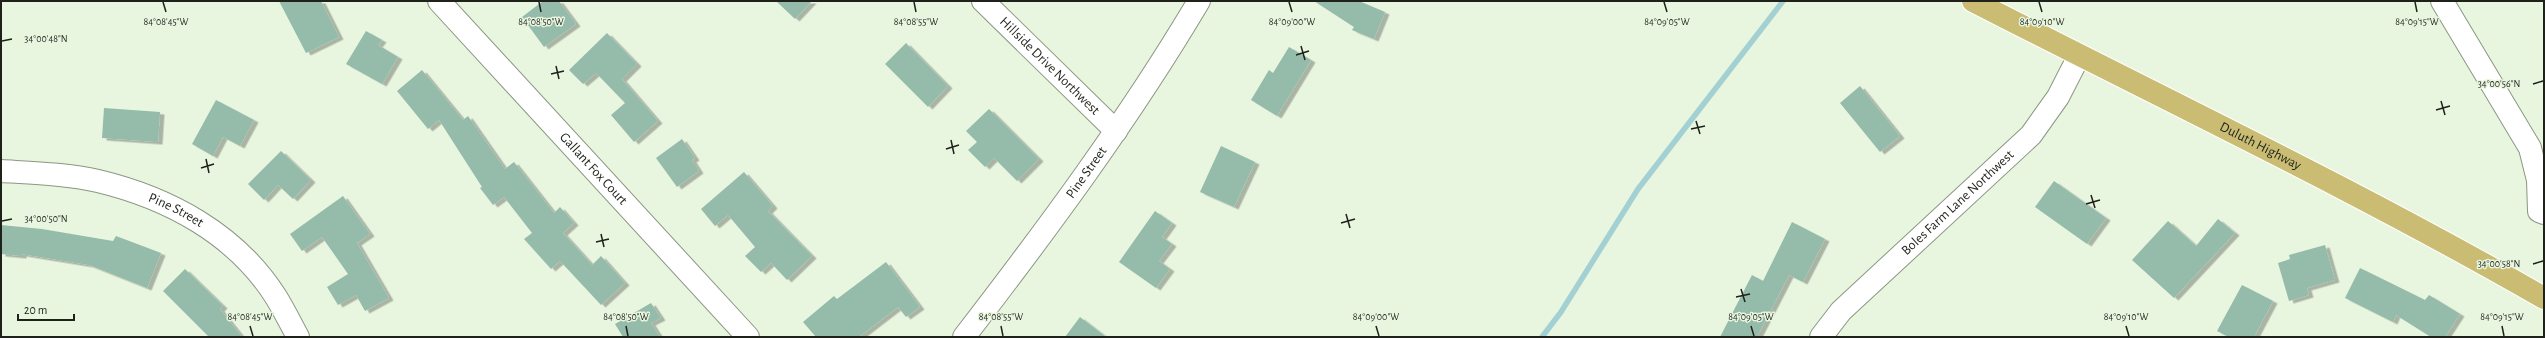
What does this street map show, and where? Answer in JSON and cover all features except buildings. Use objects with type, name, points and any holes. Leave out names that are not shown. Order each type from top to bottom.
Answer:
[{"type":"main road","name":"Duluth Highway","points":[[1973,1],[2079,56],[2200,114],[2475,258],[2544,298]]},
{"type":"street","name":"Gallant Fox Court","points":[[439,1],[748,337]]},
{"type":"street","name":"Hillside Drive Northwest","points":[[983,1],[1116,131]]},
{"type":"street","name":"Pine Street","points":[[964,337],[1048,228],[1116,131],[1168,53],[1200,1]]},
{"type":"street","points":[[2442,1],[2530,148],[2538,180],[2541,212]]},
{"type":"street","name":"Boles Farm Lane Northwest","points":[[1821,337],[1842,311],[2031,135],[2058,97],[2079,56]]},
{"type":"street","name":"Pine Street","points":[[1,171],[97,181],[148,196],[188,214],[224,238],[250,265],[276,296],[298,337]]},
{"type":"waterway","points":[[1542,337],[1561,312],[1638,189],[1783,1]]}]
